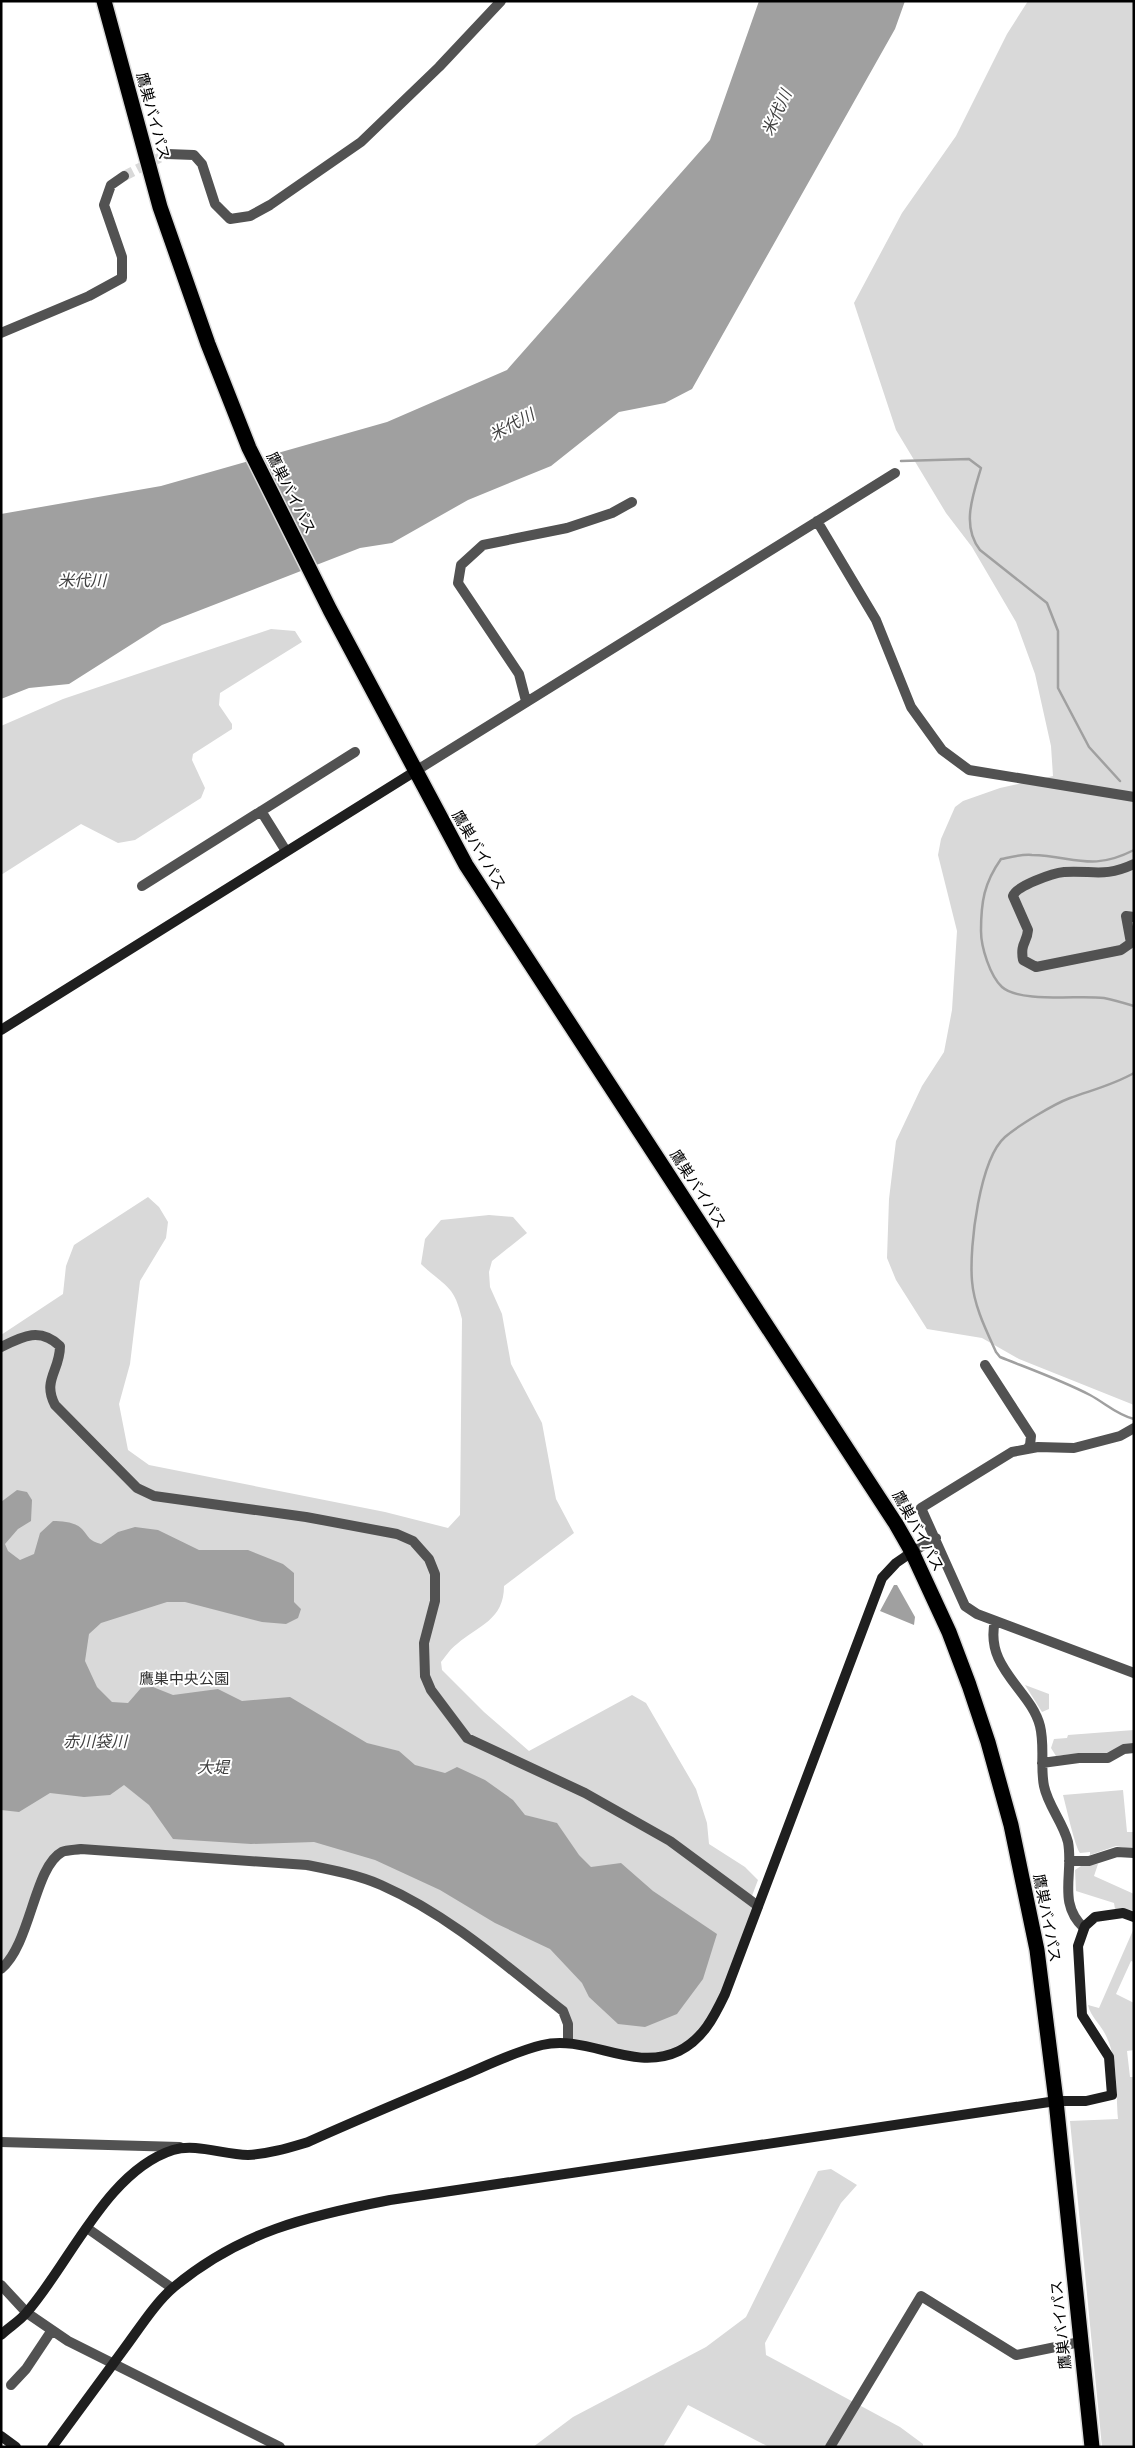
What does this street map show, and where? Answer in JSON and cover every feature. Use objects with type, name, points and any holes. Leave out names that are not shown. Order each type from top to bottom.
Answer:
[{"type":"highway","name":"鷹巣バイパス","points":[[104,1],[160,207],[208,344],[249,448],[330,610],[414,772],[466,865],[878,1495],[912,1552],[948,1632],[969,1685],[988,1742],[1011,1825],[1037,1950],[1056,2101],[1092,2447]]},
{"type":"street","points":[[167,154],[194,155],[202,164],[215,204],[230,219],[250,216],[291,191],[361,142],[439,67],[501,1]]},
{"type":"street","points":[[1,332],[88,296],[122,278],[122,257],[104,205],[111,185],[124,176]]},
{"type":"street","points":[[1,1030],[526,701],[895,473]]},
{"type":"street","points":[[526,701],[519,674],[458,583],[461,565],[483,545],[567,528],[612,513],[632,502]]},
{"type":"street","points":[[817,521],[876,620],[911,707],[942,750],[969,770],[1134,797]]},
{"type":"street","points":[[142,886],[355,752]]},
{"type":"street","points":[[261,811],[286,851]]},
{"type":"street","points":[[1134,864],[1121,870],[1097,874],[1063,872],[1021,886],[1015,891],[1013,896],[1028,930],[1028,936],[1022,944],[1023,960],[1036,968],[1121,950],[1131,943],[1126,916],[1134,917]]},
{"type":"street","points":[[1,1347],[20,1338],[39,1334],[52,1339],[60,1346],[60,1360],[52,1374],[49,1394],[55,1406],[137,1488],[154,1496],[336,1522],[397,1534],[413,1541],[429,1560],[435,1574],[435,1601],[424,1643],[425,1676],[431,1690],[467,1738],[481,1747],[584,1793],[670,1840],[758,1906]]},
{"type":"street","points":[[985,1365],[1031,1436],[1030,1445],[1027,1449]]},
{"type":"street","points":[[1134,1428],[1120,1436],[1074,1448],[1027,1449],[1012,1452],[921,1508],[965,1606],[977,1614],[1134,1673]]},
{"type":"street","points":[[1,2142],[185,2148],[248,2155],[280,2151],[308,2142],[542,2045],[568,2042],[632,2058],[657,2058],[678,2052],[696,2040],[715,2015],[882,1578],[896,1563],[936,1538]]},
{"type":"street","points":[[995,1621],[993,1638],[997,1653],[1011,1681],[1035,1712],[1040,1726],[1044,1787],[1061,1821],[1068,1843],[1070,1910],[1084,1928]]},
{"type":"street","points":[[1042,1763],[1079,1758],[1108,1758],[1124,1749],[1134,1748]]},
{"type":"street","points":[[1,1969],[21,1939],[50,1863],[62,1852],[81,1849],[105,1850],[307,1865],[334,1870],[380,1885],[454,1925],[563,2011],[568,2024],[568,2042]]},
{"type":"street","points":[[1069,1862],[1089,1861],[1110,1853],[1134,1853]]},
{"type":"street","points":[[52,2447],[172,2288],[220,2253],[255,2235],[333,2211],[390,2200],[1056,2101],[1086,2101],[1112,2095],[1109,2057],[1082,2015],[1078,1946],[1084,1928],[1095,1917],[1105,1914],[1123,1913],[1134,1917]]},
{"type":"street","points":[[1,2334],[27,2313],[87,2228],[125,2179],[154,2157],[185,2148]]},
{"type":"street","points":[[87,2228],[172,2288]]},
{"type":"street","points":[[1,2285],[27,2313],[68,2341],[280,2447]]},
{"type":"street","points":[[830,2447],[921,2296],[1016,2355],[1080,2342]]},
{"type":"street","points":[[11,2385],[26,2369],[52,2330]]},
{"type":"street","points":[[1,2436],[16,2447]]},
{"type":"green space","points":[[1028,1],[1134,1],[1134,1405],[1019,1359],[982,1338],[927,1329],[896,1280],[887,1258],[889,1199],[896,1141],[922,1086],[944,1052],[952,1010],[957,931],[938,855],[941,839],[955,807],[963,801],[1000,788],[1053,776],[1051,746],[1035,674],[1016,622],[972,547],[946,513],[896,430],[854,303],[902,213],[956,136],[1007,34]]},
{"type":"green space","points":[[271,629],[295,631],[302,642],[220,693],[219,705],[232,724],[232,729],[193,754],[192,760],[205,788],[201,798],[135,840],[118,843],[81,824],[1,875],[1,726],[63,699]]},
{"type":"green space","name":"鷹巣中央公園","points":[[148,1197],[159,1207],[168,1222],[166,1238],[140,1281],[130,1364],[119,1404],[128,1450],[149,1465],[385,1512],[448,1528],[460,1515],[462,1319],[452,1292],[421,1264],[425,1239],[441,1220],[489,1215],[513,1217],[527,1233],[492,1261],[489,1272],[490,1287],[502,1314],[511,1364],[542,1423],[556,1499],[574,1533],[504,1586],[500,1607],[495,1614],[489,1621],[465,1637],[453,1648],[441,1662],[442,1670],[484,1712],[529,1751],[632,1695],[646,1703],[696,1789],[707,1823],[709,1844],[745,1867],[758,1880],[750,1901],[758,1906],[725,1994],[696,2040],[657,2058],[568,2042],[563,2011],[415,1902],[334,1870],[62,1852],[50,1863],[21,1939],[1,1969],[1,1335],[63,1294],[66,1266],[74,1245]]},
{"type":"green space","points":[[1025,1685],[1049,1694],[1049,1709],[1042,1712]]},
{"type":"green space","points":[[1134,1730],[1134,1744],[1122,1746],[1104,1754],[1056,1756],[1051,1748],[1054,1739],[1067,1738],[1068,1735]]},
{"type":"green space","points":[[1123,1790],[1127,1832],[1134,1832],[1134,1850],[1116,1846],[1090,1855],[1090,1852],[1080,1853],[1073,1835],[1063,1795]]},
{"type":"green space","points":[[1098,1864],[1094,1876],[1134,1894],[1134,1910],[1115,1909],[1114,1903],[1076,1891],[1075,1870],[1081,1866]]},
{"type":"green space","points":[[1134,1928],[1134,1962],[1131,1961],[1116,1994],[1134,2003],[1134,2050],[1127,2051],[1130,2077],[1133,2077],[1134,2084],[1134,2447],[1102,2447],[1070,2121],[1118,2119],[1116,2078],[1111,2047],[1088,2005],[1099,2008]]},
{"type":"green space","points":[[831,2169],[857,2185],[841,2203],[765,2343],[766,2355],[900,2427],[923,2444],[923,2447],[769,2447],[688,2405],[663,2447],[533,2447],[573,2417],[706,2347],[746,2317],[818,2171]]},
{"type":"water","name":"米代川","points":[[759,1],[905,1],[895,29],[692,389],[665,403],[619,412],[551,466],[468,500],[392,543],[360,548],[162,625],[69,684],[29,688],[1,699],[1,514],[161,486],[387,422],[507,370],[710,140]]},
{"type":"water","name":"大堤","points":[[17,1490],[27,1492],[32,1500],[31,1521],[18,1529],[5,1544],[8,1551],[20,1560],[34,1554],[40,1533],[53,1521],[57,1521],[76,1525],[92,1540],[101,1544],[118,1532],[135,1527],[158,1530],[199,1550],[248,1550],[283,1564],[294,1573],[294,1602],[301,1609],[298,1618],[286,1624],[262,1622],[185,1602],[167,1602],[101,1623],[89,1634],[85,1661],[97,1687],[112,1702],[128,1703],[141,1688],[153,1687],[173,1695],[218,1689],[242,1701],[290,1697],[367,1743],[399,1751],[415,1765],[445,1773],[457,1767],[485,1780],[513,1800],[525,1815],[557,1823],[579,1855],[591,1867],[621,1863],[653,1891],[717,1934],[703,1979],[677,2014],[645,2027],[618,2024],[589,1997],[582,1983],[550,1949],[495,1923],[440,1890],[375,1860],[314,1842],[251,1844],[173,1839],[149,1805],[124,1785],[110,1795],[84,1797],[50,1793],[19,1812],[1,1810],[1,1502]]},
{"type":"water","points":[[894,1585],[897,1585],[915,1617],[914,1625],[880,1611]]},
{"type":"waterway","points":[[901,461],[969,459],[981,468],[970,510],[971,531],[974,541],[980,550],[1047,603],[1058,631],[1058,688],[1089,747],[1120,781]]},
{"type":"waterway","points":[[1134,850],[1119,857],[1094,862],[1028,855],[1001,859],[987,885],[982,911],[981,931],[984,953],[990,969],[1002,987],[1011,992],[1036,997],[1104,998],[1134,1006]]},
{"type":"waterway","points":[[1134,1073],[1063,1101],[1005,1137],[996,1148],[983,1183],[972,1246],[973,1290],[978,1309],[996,1352],[1000,1357],[1079,1390],[1096,1398],[1117,1412],[1134,1419]]},
{"type":"tunnel","points":[[124,176],[167,154]]},
{"type":"water label","name":"赤川袋川","points":[[95,1742]]}]
